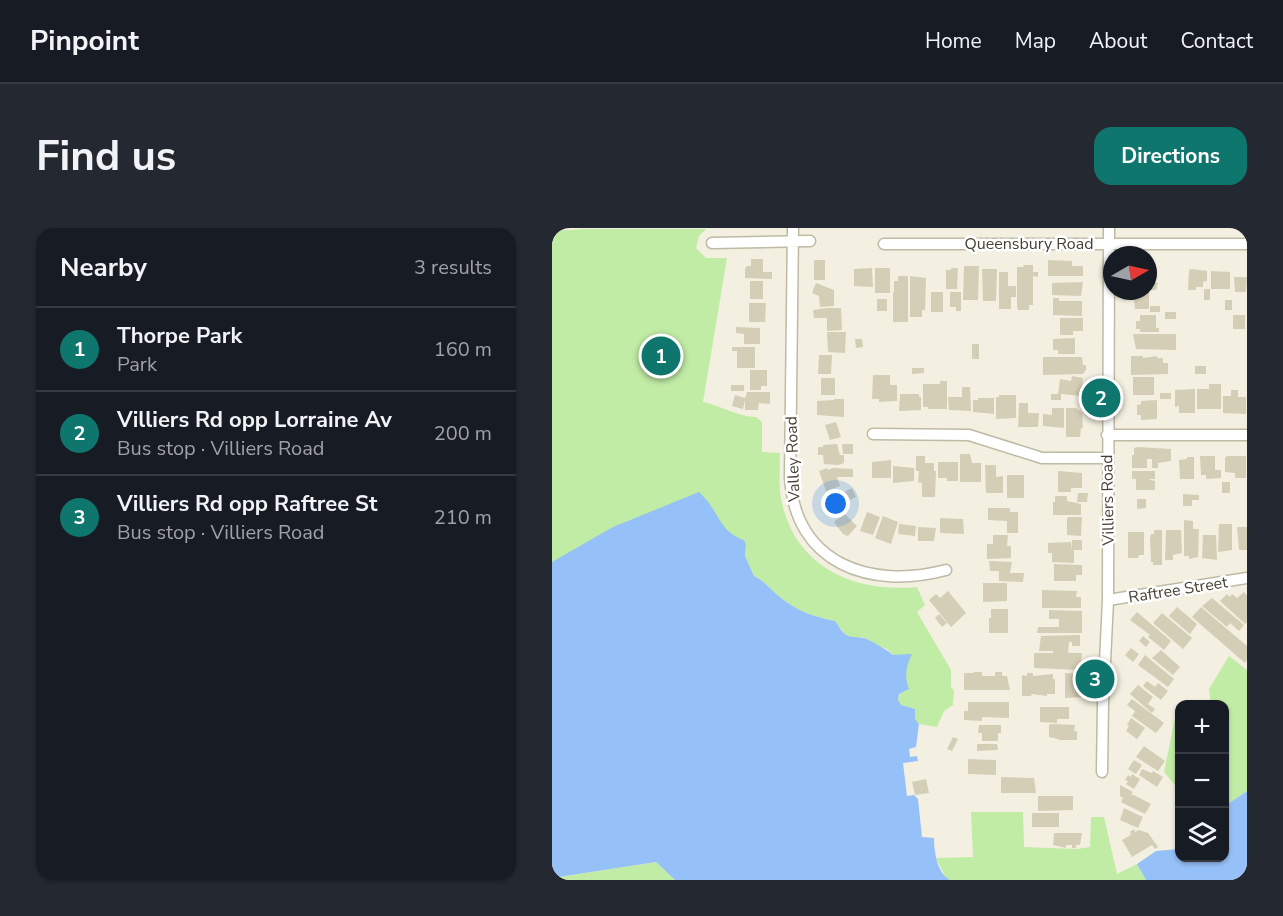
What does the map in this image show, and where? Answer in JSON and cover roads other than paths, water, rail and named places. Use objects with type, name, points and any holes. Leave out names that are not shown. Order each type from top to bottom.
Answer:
[{"type":"street","name":"Valley Road","points":[[792,228],[790,477],[798,517],[810,538],[825,555],[857,571],[877,575],[918,575],[946,570]]},
{"type":"street","name":"Villiers Road","points":[[1102,772],[1108,600],[1109,228]]},
{"type":"street","points":[[712,243],[810,242]]},
{"type":"street","name":"Queensbury Road","points":[[884,244],[1247,244]]},
{"type":"street","points":[[873,434],[969,435],[1033,456],[1107,458]]},
{"type":"street","points":[[1107,435],[1247,435]]},
{"type":"street","name":"Raftree Street","points":[[1108,600],[1247,578]]},
{"type":"water","points":[[699,492],[728,530],[744,540],[745,556],[754,576],[781,598],[806,613],[835,621],[847,635],[866,639],[893,655],[912,654],[906,671],[909,689],[899,694],[898,700],[901,705],[915,709],[915,719],[919,724],[916,747],[909,749],[910,757],[917,756],[918,761],[903,763],[907,796],[914,795],[918,799],[922,837],[934,838],[939,867],[950,880],[675,880],[656,862],[552,878],[552,562],[613,527]]},
{"type":"water","points":[[1247,791],[1247,880],[1146,880],[1137,864],[1156,851],[1175,849],[1175,862],[1229,862],[1229,803]]},
{"type":"place","name":"Thorpe Park","points":[[661,356]]},
{"type":"place","name":"Villiers Rd opp Lorraine Av","points":[[1101,398]]},
{"type":"place","name":"Villiers Rd opp Raftree St","points":[[1095,679]]}]
